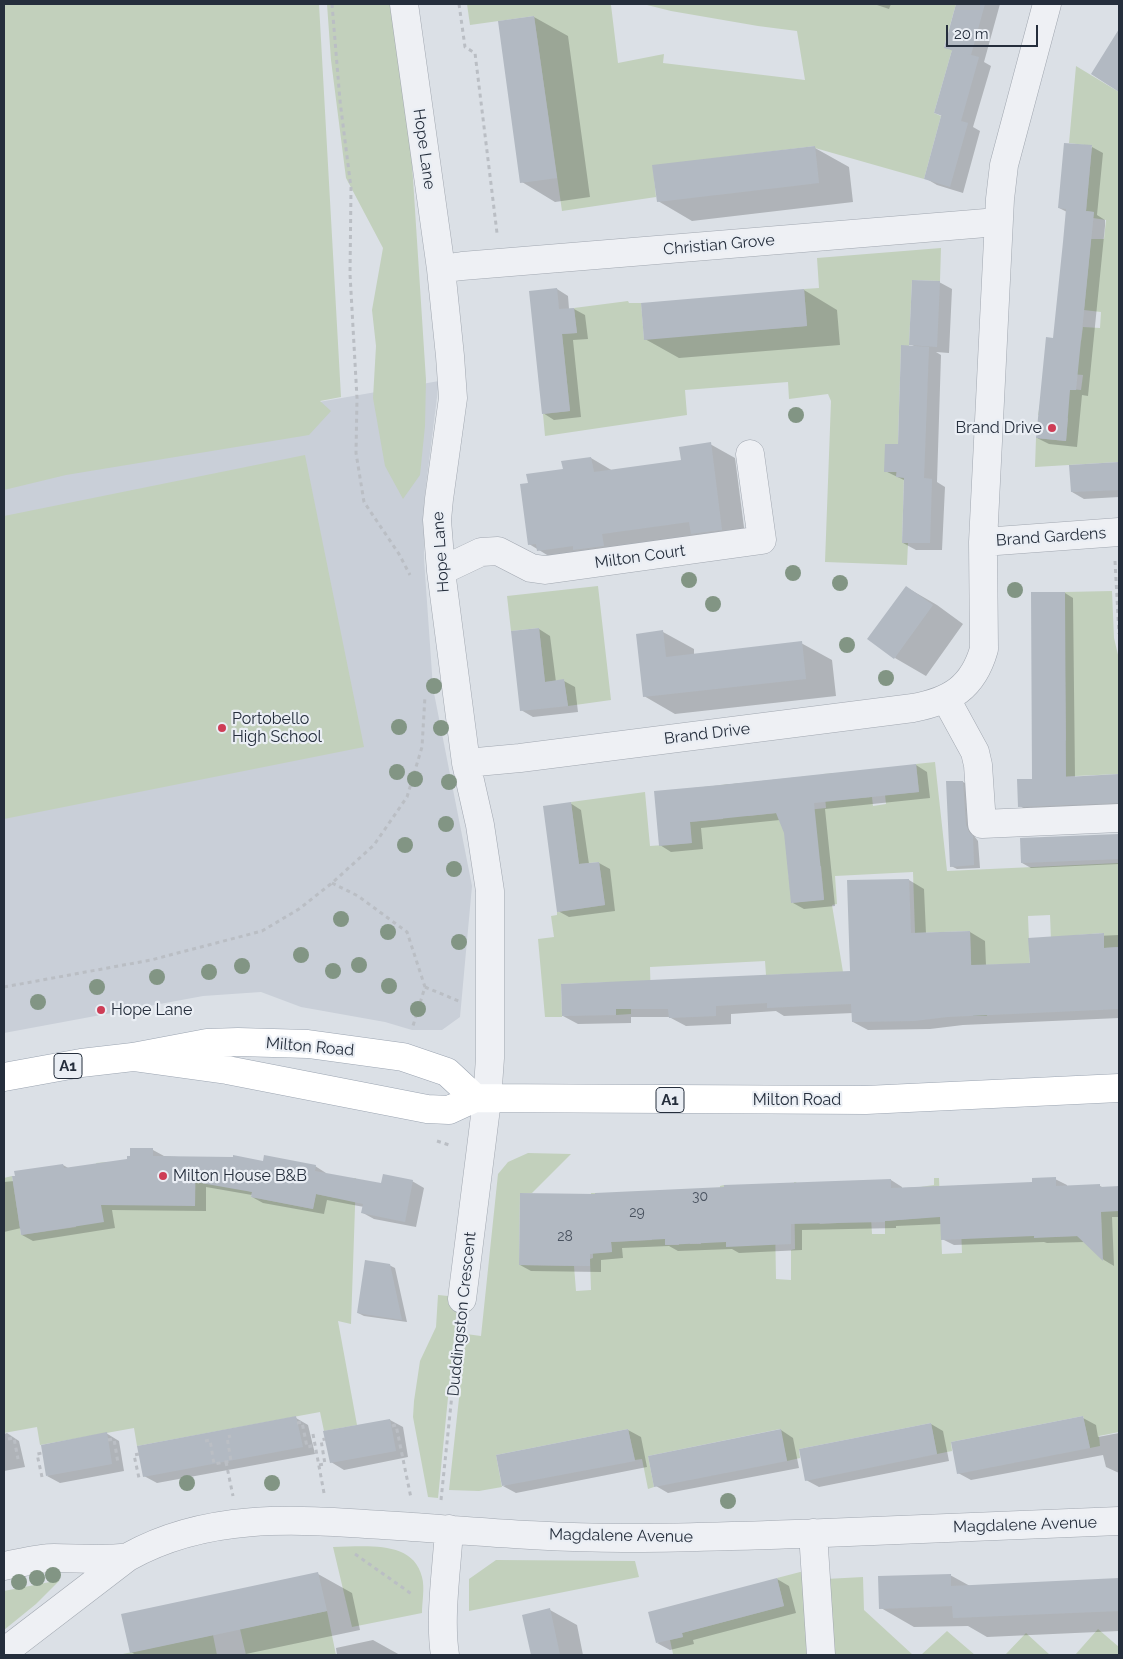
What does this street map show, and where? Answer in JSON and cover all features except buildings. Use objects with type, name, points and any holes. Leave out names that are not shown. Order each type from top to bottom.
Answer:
[{"type":"main road","name":"Milton Road","points":[[4,1077],[133,1057],[207,1043],[308,1044],[403,1057],[447,1072],[481,1099]]},
{"type":"main road","name":"Milton Road","points":[[133,1057],[226,1070],[426,1109],[449,1110],[481,1099],[866,1100],[1119,1088]]},
{"type":"street","name":"Hope Lane","points":[[404,4],[441,269],[450,356],[452,398],[438,520],[441,571],[466,763],[480,824],[490,892],[492,921],[490,1058],[481,1099]]},
{"type":"street","name":"Brand Drive","points":[[466,763],[520,758],[930,705],[946,699],[959,691],[970,678],[980,663],[984,650],[983,542],[998,222],[1004,166],[1047,4]]},
{"type":"street","name":"Christian Grove","points":[[441,269],[998,222]]},
{"type":"street","name":"Milton Court","points":[[441,571],[481,552],[498,551],[531,568],[545,570],[762,540],[750,454]]},
{"type":"street","name":"Brand Gardens","points":[[983,542],[1116,532]]},
{"type":"street","points":[[946,699],[975,752],[978,765],[982,824],[1119,818]]},
{"type":"street","name":"Duddingston Crescent","points":[[462,1299],[481,1099]]},
{"type":"street","name":"Magdalene Avenue","points":[[4,1652],[128,1557],[175,1536],[222,1525],[250,1521],[347,1523],[622,1538],[813,1533],[1119,1521]]},
{"type":"street","points":[[444,1529],[445,1655]]},
{"type":"street","points":[[813,1533],[821,1655]]},
{"type":"street","name":"Magdalene Avenue","points":[[4,1566],[52,1558],[115,1559],[128,1557]]},
{"type":"path","points":[[332,4],[340,101],[351,188],[350,274],[357,398],[356,453],[364,502],[399,554],[411,578]]},
{"type":"path","points":[[459,4],[465,47],[475,53],[501,263]]},
{"type":"path","points":[[1116,532],[1119,634]]},
{"type":"path","points":[[4,987],[151,960],[262,931],[299,909],[332,883],[374,845],[407,797],[422,747],[426,689]]},
{"type":"path","points":[[332,883],[358,896],[407,932],[425,987],[490,1015]]},
{"type":"path","name":"Duddingston Crescent","points":[[444,1529],[462,1299]]},
{"type":"path","points":[[297,1423],[302,1422],[307,1447],[316,1445]]},
{"type":"path","points":[[392,1426],[396,1425],[412,1503]]},
{"type":"path","points":[[313,1434],[325,1497]]},
{"type":"path","points":[[205,1441],[210,1440],[214,1464],[226,1462],[231,1461],[226,1437],[231,1436]]},
{"type":"path","points":[[8,1439],[14,1438],[18,1460]]},
{"type":"path","points":[[108,1440],[114,1439],[118,1463]]},
{"type":"path","points":[[319,1465],[325,1464],[321,1440],[325,1439]]},
{"type":"path","points":[[42,1453],[37,1454],[42,1478]]},
{"type":"path","points":[[139,1454],[134,1455],[139,1478]]},
{"type":"path","points":[[226,1462],[234,1500]]},
{"type":"path","points":[[347,1523],[346,1547],[422,1602],[444,1603]]},
{"type":"shaded area","name":"Portobello High School","points":[[439,381],[424,502],[424,559],[433,688],[472,886],[460,1017],[442,1030],[412,1030],[385,1022],[301,1007],[261,992],[203,996],[4,1033],[4,457]]},
{"type":"green space","points":[[4,4],[319,4],[341,397],[320,401],[331,411],[309,435],[66,475],[4,490]]},
{"type":"green space","points":[[327,4],[391,4],[409,117],[426,380],[425,426],[420,475],[403,499],[385,466],[373,398],[376,346],[372,310],[383,248],[346,178],[331,60]]},
{"type":"green space","points":[[467,4],[956,4],[944,47],[952,50],[934,113],[941,116],[924,179],[815,148],[815,146],[653,166],[656,197],[562,211],[534,16],[470,25]],"holes":[[[611,5],[647,5],[671,11],[797,31],[805,80],[663,63],[664,54],[618,63]]]},
{"type":"green space","points":[[1076,66],[1119,92],[1119,462],[1035,467],[1036,438],[1066,441],[1068,418],[1038,415],[1040,404],[1069,389],[1081,390],[1083,375],[1070,374],[1073,341],[1081,341],[1083,327],[1100,328],[1101,312],[1084,310],[1091,239],[1104,239],[1106,220],[1093,218],[1094,212],[1086,211],[1092,146],[1069,143]]},
{"type":"green space","points":[[941,248],[940,281],[912,280],[909,346],[901,346],[898,444],[885,444],[885,455],[897,456],[896,477],[904,477],[902,543],[908,543],[907,565],[825,562],[831,401],[828,394],[789,399],[788,382],[685,390],[687,415],[545,436],[543,414],[570,411],[562,334],[577,333],[574,308],[628,301],[629,303],[641,303],[644,339],[807,326],[804,289],[819,288],[817,258]]},
{"type":"green space","points":[[305,455],[364,747],[4,819],[4,516]]},
{"type":"green space","points":[[598,586],[611,700],[568,706],[564,680],[545,682],[539,628],[511,631],[507,596]]},
{"type":"green space","points":[[1112,591],[1114,638],[1119,659],[1119,774],[1032,778],[1066,740],[1065,675],[1032,675],[1032,658],[1065,657],[1065,592]]},
{"type":"green space","points":[[935,762],[947,871],[1119,863],[1119,947],[1104,948],[1103,933],[1051,940],[1050,915],[1028,916],[1030,967],[1008,964],[985,965],[987,1016],[973,1016],[970,931],[915,933],[913,872],[835,876],[837,904],[832,905],[843,972],[766,975],[765,961],[650,967],[651,1006],[631,1007],[631,1014],[616,1015],[614,982],[561,984],[562,1017],[545,1017],[538,939],[554,937],[551,916],[557,915],[557,912],[605,905],[599,862],[579,864],[571,802],[645,792],[650,846],[691,843],[690,822],[723,819],[720,785],[745,783],[748,816],[826,808],[823,774],[835,773],[838,800],[872,797],[873,806],[886,804],[885,795],[919,792],[916,764]],"holes":[[[821,866],[824,899],[792,903],[788,870]]]},
{"type":"green space","points":[[528,1153],[571,1154],[532,1193],[520,1193],[519,1265],[574,1266],[576,1291],[591,1290],[590,1259],[593,1258],[591,1193],[595,1193],[598,1253],[612,1252],[611,1242],[652,1240],[651,1217],[665,1208],[666,1245],[679,1245],[678,1234],[690,1234],[690,1244],[701,1244],[701,1234],[721,1197],[720,1186],[724,1185],[775,1222],[776,1279],[791,1280],[791,1250],[795,1249],[794,1182],[796,1182],[820,1224],[837,1223],[869,1183],[872,1234],[885,1234],[885,1221],[921,1218],[920,1187],[934,1185],[934,1178],[939,1178],[942,1254],[962,1253],[961,1227],[1032,1190],[1034,1237],[1082,1236],[1102,1245],[1100,1189],[1111,1211],[1119,1211],[1119,1432],[1099,1436],[1100,1446],[1090,1448],[1083,1416],[951,1442],[952,1451],[937,1454],[931,1423],[799,1449],[800,1458],[787,1461],[780,1429],[648,1456],[654,1487],[648,1489],[642,1459],[635,1460],[628,1429],[496,1455],[502,1487],[479,1491],[449,1490],[466,1334],[481,1336],[498,1174],[508,1162]]},
{"type":"green space","points":[[196,1157],[214,1157],[214,1180],[252,1192],[251,1197],[313,1209],[316,1194],[336,1198],[351,1195],[354,1178],[356,1178],[351,1324],[338,1321],[357,1425],[324,1431],[320,1412],[137,1446],[134,1428],[40,1445],[37,1427],[4,1433],[4,1178],[12,1176],[21,1235],[76,1227],[67,1168],[100,1189],[96,1163],[107,1162],[195,1206]]},
{"type":"green space","points":[[438,1295],[458,1297],[438,1498],[428,1497],[413,1417],[420,1361],[436,1327]]},
{"type":"green space","points":[[372,1546],[398,1551],[409,1556],[417,1565],[423,1581],[422,1613],[352,1627],[333,1547]]},
{"type":"green space","points":[[496,1560],[635,1561],[639,1577],[469,1611],[469,1579]]},
{"type":"green space","points":[[804,1571],[809,1655],[669,1655],[673,1654],[670,1640],[683,1637],[682,1633],[784,1606],[777,1578]]},
{"type":"green space","points":[[863,1577],[864,1610],[913,1655],[829,1655],[826,1579]]},
{"type":"green space","points":[[60,1580],[36,1604],[4,1630],[4,1591]]},
{"type":"green space","points":[[327,1611],[336,1655],[246,1655],[240,1629]]},
{"type":"green space","points":[[1098,1629],[1119,1647],[1119,1655],[1075,1655]]},
{"type":"green space","points":[[947,1631],[975,1655],[921,1655]]},
{"type":"green space","points":[[1026,1633],[1050,1655],[1005,1655]]},
{"type":"green space","points":[[213,1635],[217,1655],[118,1655]]},
{"type":"place","name":"Brand Drive","points":[[1052,428]]},
{"type":"place","name":"Portobello High School","points":[[222,728]]},
{"type":"place","name":"Hope Lane","points":[[101,1010]]},
{"type":"place","name":"Milton House B&B","points":[[163,1176]]}]
